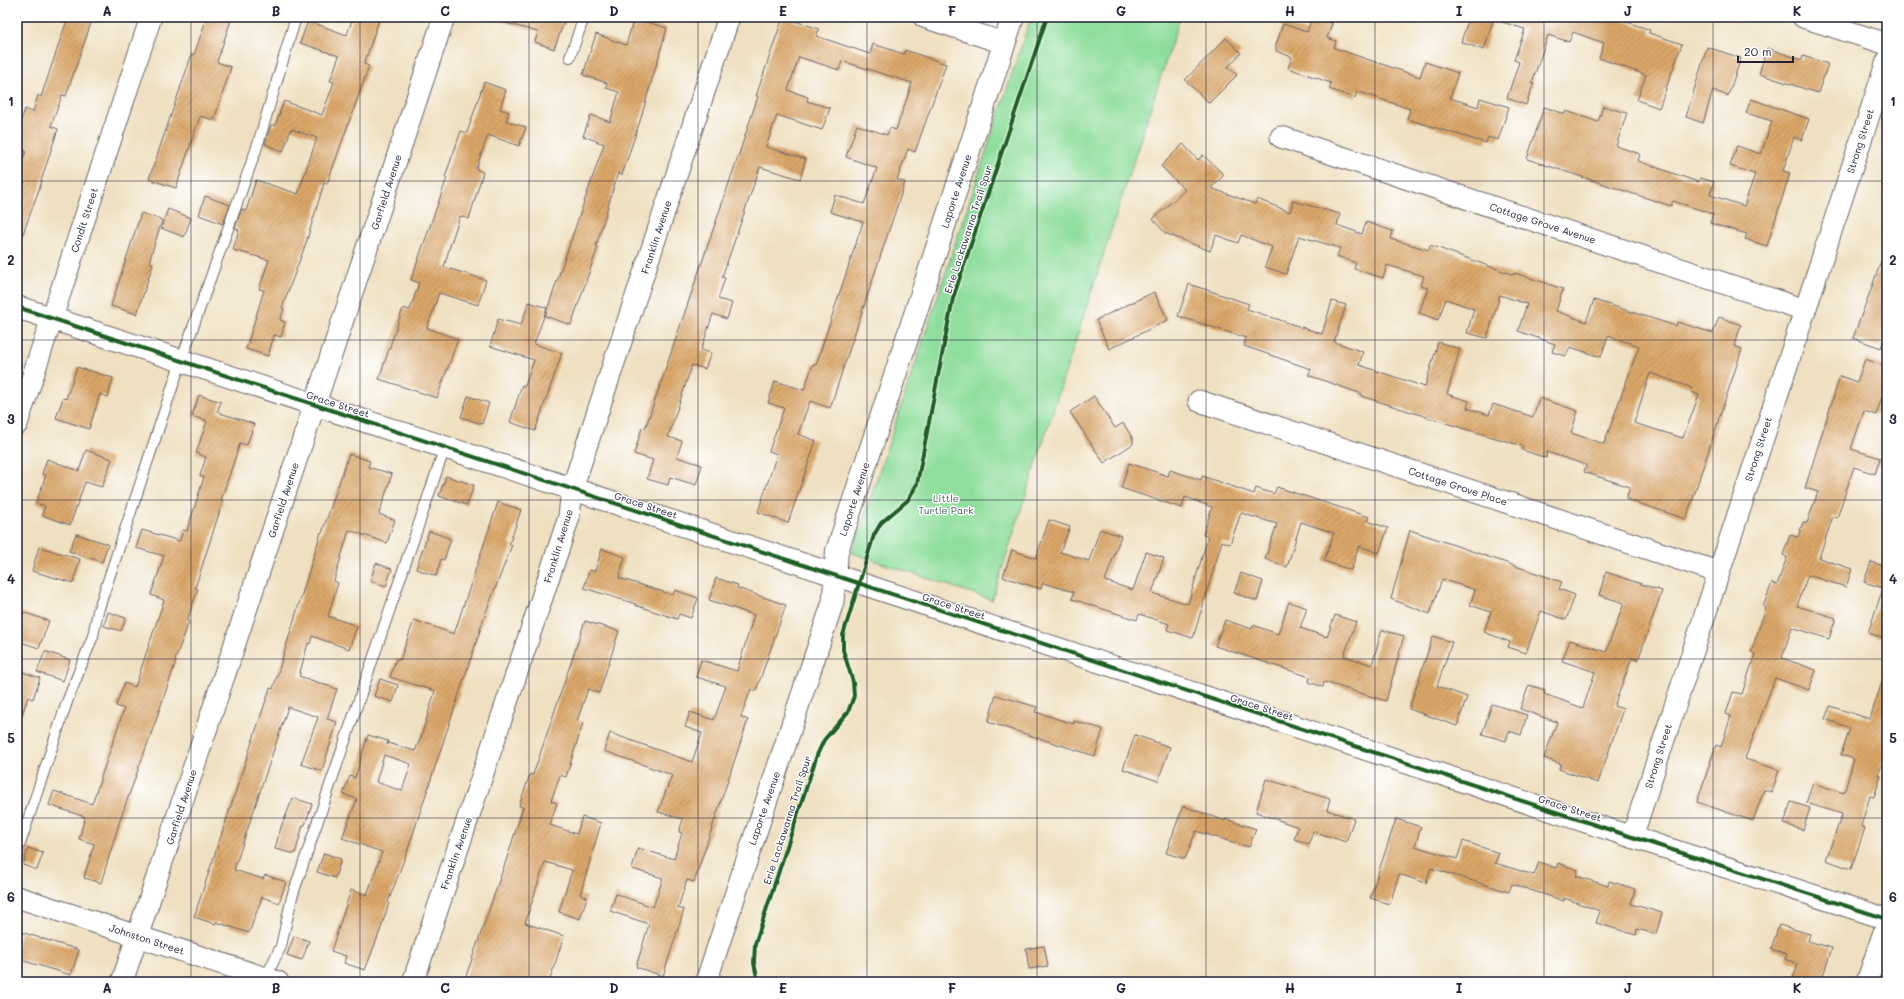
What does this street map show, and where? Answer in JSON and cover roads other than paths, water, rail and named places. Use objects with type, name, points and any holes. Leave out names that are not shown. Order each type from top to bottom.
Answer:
[{"type":"street","name":"Condit Street","points":[[17,424],[151,17]]},
{"type":"street","name":"Garfield Avenue","points":[[122,982],[444,17]]},
{"type":"street","name":"Franklin Avenue","points":[[413,982],[569,518],[572,490],[729,17]]},
{"type":"street","points":[[924,17],[1004,44]]},
{"type":"street","name":"Laporte Avenue","points":[[706,982],[834,602],[837,551],[1013,17]]},
{"type":"street","points":[[1803,17],[1887,44]]},
{"type":"street","name":"Strong Street","points":[[1632,837],[1887,61]]},
{"type":"street","name":"Cottage Grove Avenue","points":[[1281,137],[1805,310]]},
{"type":"street","name":"Grace Street","points":[[17,307],[1632,837],[1887,919]]},
{"type":"street","name":"Cottage Grove Place","points":[[1199,401],[1718,572]]},
{"type":"street","name":"Johnston Street","points":[[17,897],[138,936],[269,981]]},
{"type":"street","points":[[1867,982],[1887,923]]},
{"type":"lane","points":[[17,853],[67,702],[93,636],[98,610],[181,361],[256,147],[296,17]]},
{"type":"lane","points":[[570,56],[584,17]]},
{"type":"lane","points":[[269,981],[280,946],[292,897],[445,447]]},
{"type":"park label","name":"Little Turtle Park","points":[[946,504]]}]
